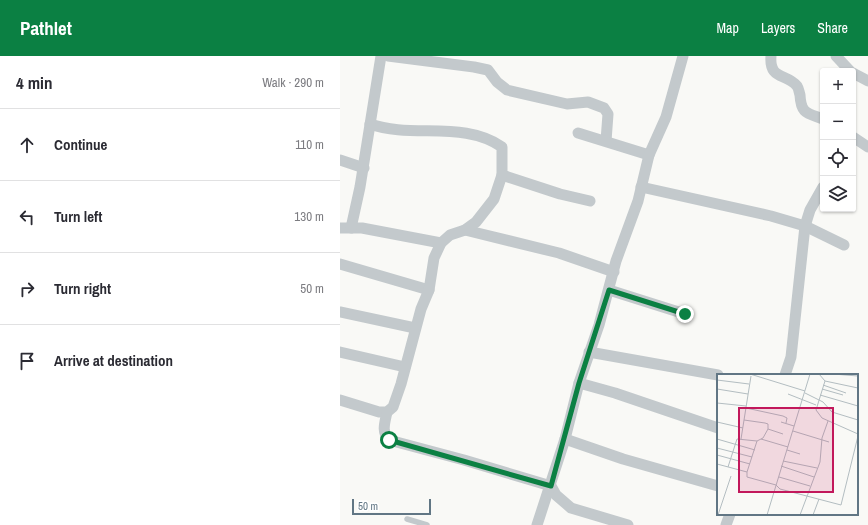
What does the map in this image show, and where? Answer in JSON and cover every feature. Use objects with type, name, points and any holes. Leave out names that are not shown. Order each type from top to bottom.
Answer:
[{"type":"street","points":[[381,56],[364,168],[345,228],[362,228],[441,243]]},
{"type":"street","points":[[388,56],[419,59],[488,70],[502,87],[514,92],[526,93],[567,104],[588,102],[604,108],[608,114],[606,141]]},
{"type":"street","points":[[537,525],[551,486],[579,383],[624,238],[638,201],[649,155],[666,117],[683,56]]},
{"type":"street","points":[[771,56],[770,64],[772,70],[796,85],[799,90],[801,109],[806,113],[820,119]]},
{"type":"street","points":[[836,56],[847,68]]},
{"type":"street","points":[[856,75],[868,81]]},
{"type":"street","points":[[340,400],[379,412],[387,412],[393,407],[420,309],[429,290],[434,258],[441,243],[450,235],[465,230],[476,222],[487,210],[494,199],[502,175],[502,147],[498,144],[460,133],[396,130],[381,128],[370,124]]},
{"type":"street","points":[[578,133],[649,155]]},
{"type":"street","points":[[856,139],[868,147]]},
{"type":"street","points":[[340,160],[364,168]]},
{"type":"street","points":[[502,175],[560,194],[590,201]]},
{"type":"street","points":[[641,187],[771,216],[805,226],[844,245]]},
{"type":"street","points":[[785,374],[791,357],[805,226],[810,210],[820,192]]},
{"type":"street","points":[[465,230],[559,253],[614,272]]},
{"type":"street","points":[[340,264],[429,290]]},
{"type":"street","points":[[609,290],[685,314]]},
{"type":"street","points":[[340,312],[415,328]]},
{"type":"street","points":[[340,352],[405,367]]},
{"type":"street","points":[[589,352],[717,375]]},
{"type":"street","points":[[579,383],[615,393],[717,428]]},
{"type":"street","points":[[387,412],[384,431],[389,440],[551,486],[556,496],[571,508],[628,525]]},
{"type":"street","points":[[565,439],[623,459],[717,486]]},
{"type":"street","points":[[726,525],[730,515]]},
{"type":"lane","points":[[407,519],[427,525]]},
{"type":"route","points":[[389,440],[464,460],[551,486],[579,383],[599,325],[609,290],[685,314]]}]
